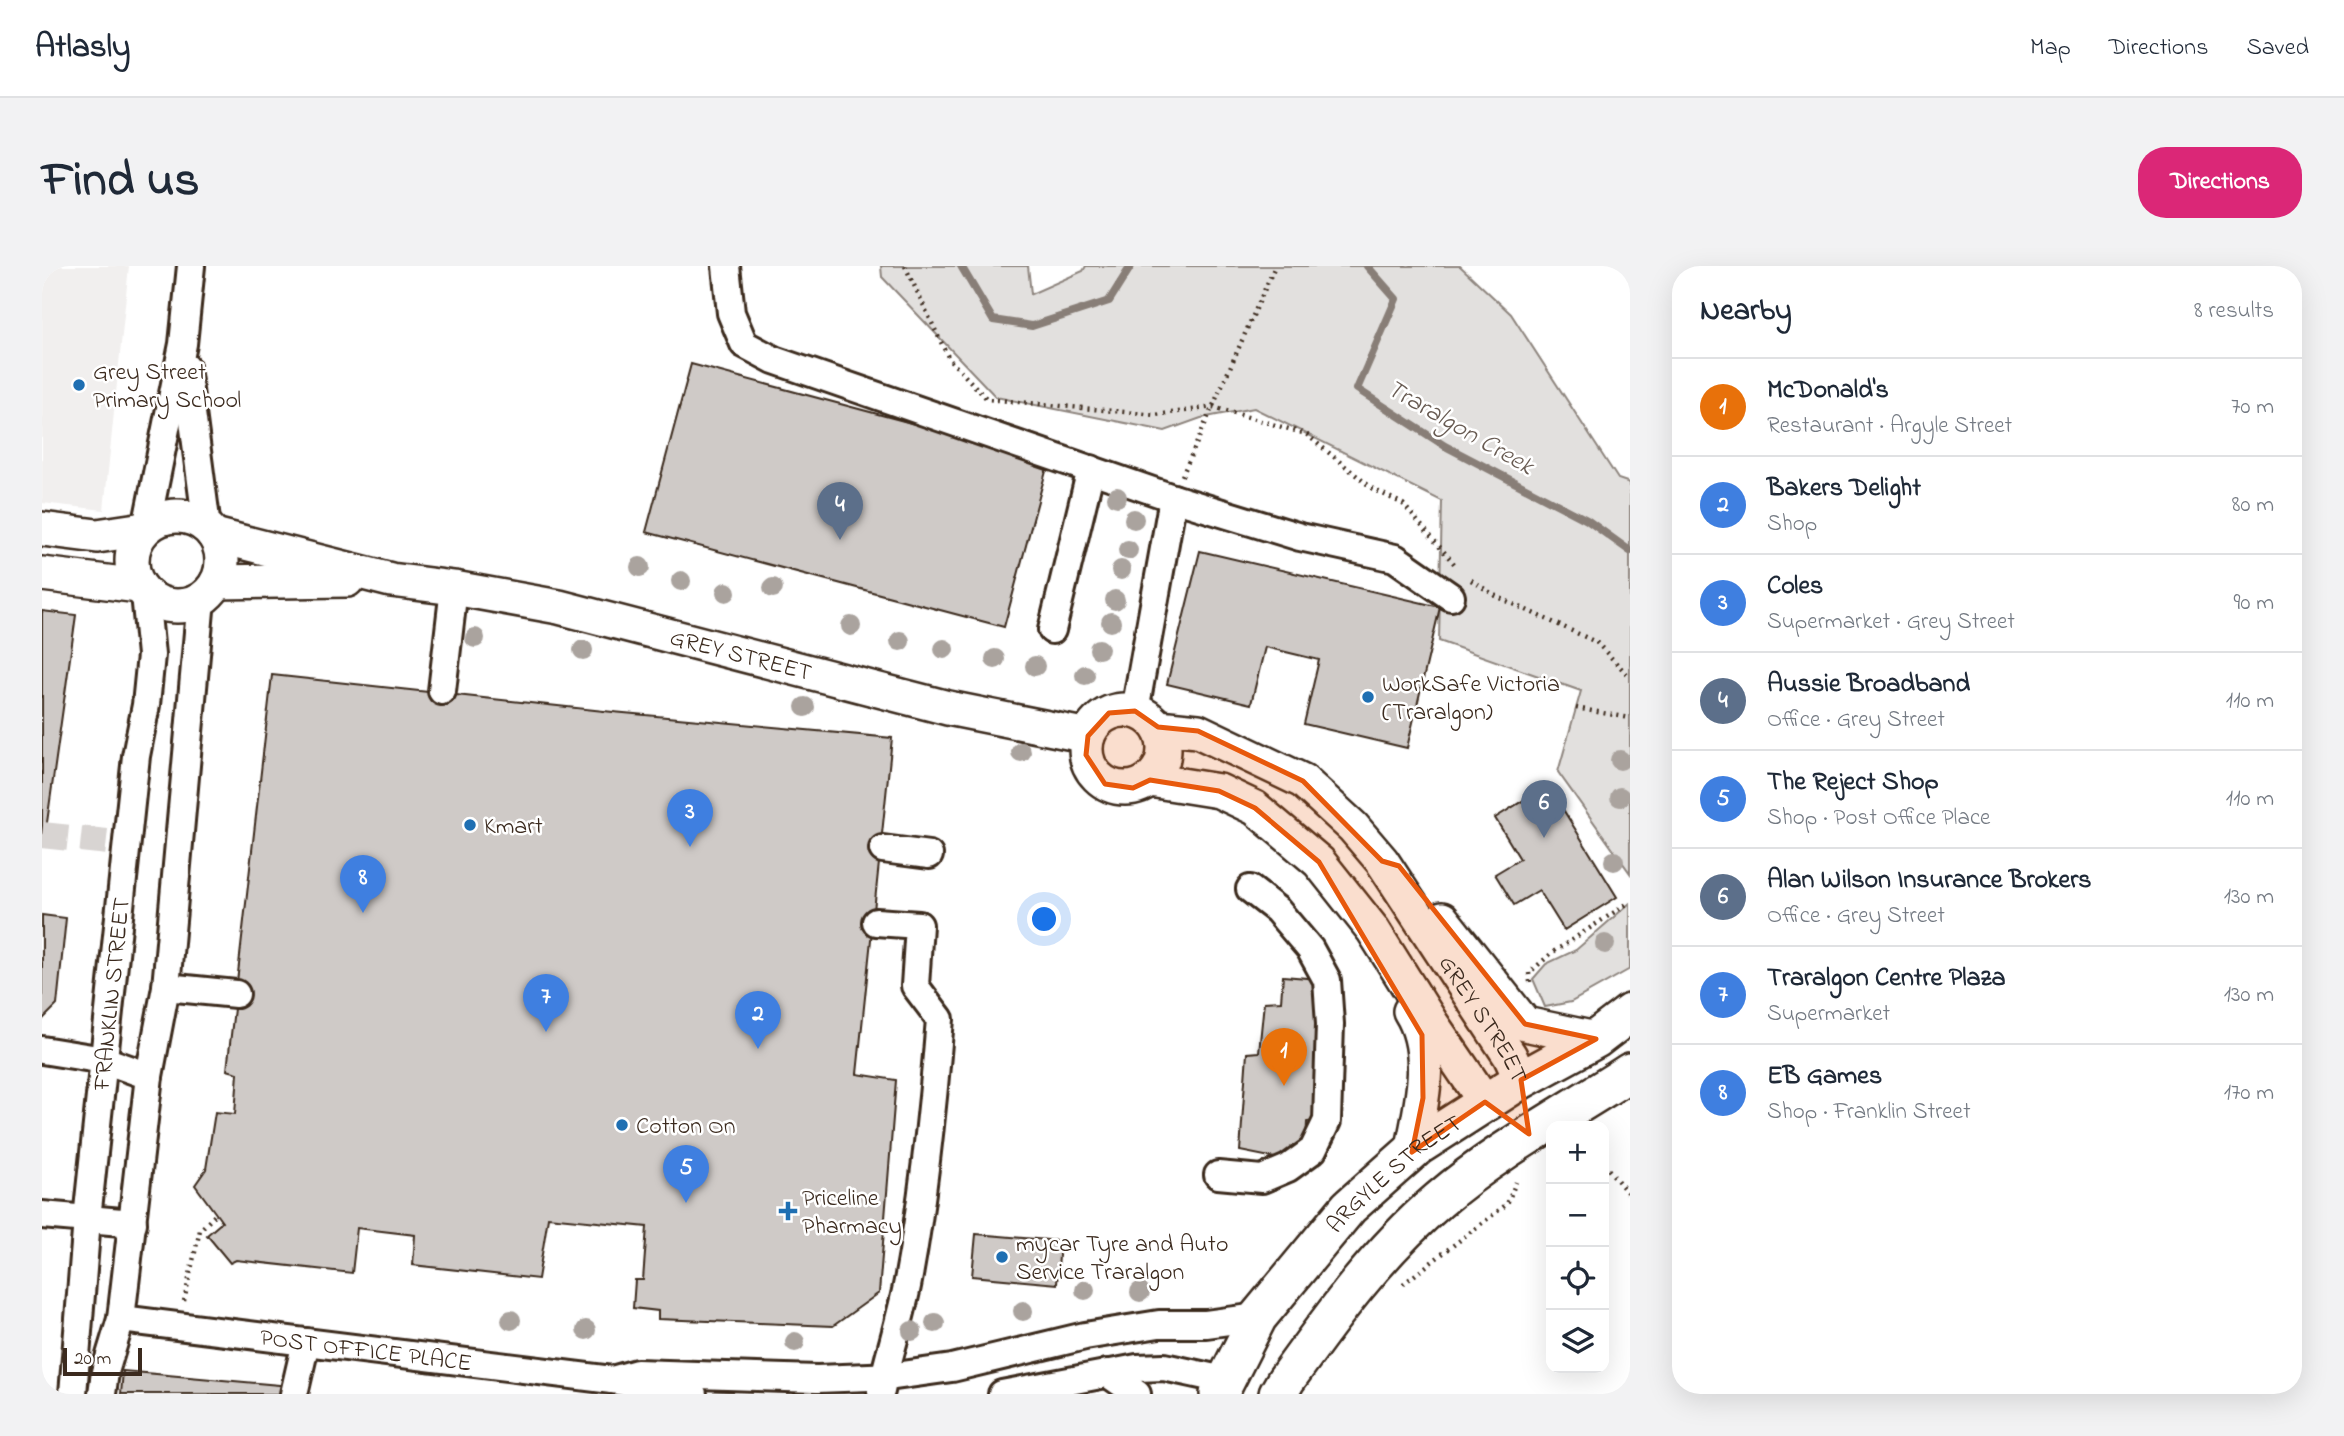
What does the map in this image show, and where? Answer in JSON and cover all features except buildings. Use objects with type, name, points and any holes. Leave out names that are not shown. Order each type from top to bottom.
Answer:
[{"type":"highway","name":"ARGYLE STREET","points":[[1222,1387],[1258,1317],[1349,1207],[1412,1152],[1485,1102],[1596,1039],[1630,1013]]},
{"type":"highway","name":"ARGYLE STREET","points":[[1278,1394],[1293,1369],[1367,1270],[1438,1200],[1529,1134],[1579,1106],[1630,1072]]},
{"type":"highway","name":"GREY STREET","points":[[1521,1080],[1529,1134]]},
{"type":"highway","name":"GREY STREET","points":[[1485,1102],[1529,1134]]},
{"type":"highway","points":[[1222,1387],[1243,1382],[1268,1364],[1300,1317],[1336,1272],[1376,1242],[1416,1222]]},
{"type":"main road","points":[[42,574],[142,590],[162,603],[175,606],[189,604],[209,590],[222,566],[221,550],[211,531],[196,520],[183,516],[157,520],[145,529],[133,551],[134,575],[142,590]]},
{"type":"main road","points":[[42,529],[97,536],[145,529]]},
{"type":"main road","name":"GREY STREET","points":[[211,531],[391,580],[559,607],[948,708],[1088,736]]},
{"type":"main road","name":"GREY STREET","points":[[209,590],[391,580]]},
{"type":"main road","points":[[1120,710],[1146,719],[1165,750],[1162,764],[1150,780],[1133,788],[1118,788],[1105,783],[1093,773],[1086,755],[1088,736],[1096,722],[1109,713],[1120,710]]},
{"type":"main road","name":"GREY STREET","points":[[1146,719],[1198,731],[1303,781],[1353,827],[1382,861],[1510,1056],[1521,1080]]},
{"type":"main road","name":"GREY STREET","points":[[1150,780],[1219,792],[1255,808],[1319,862],[1373,930],[1485,1102]]},
{"type":"main road","points":[[1353,827],[1319,862],[1353,925],[1418,1024],[1422,1035],[1423,1098],[1412,1152]]},
{"type":"main road","points":[[1382,861],[1399,866],[1525,1024],[1596,1039]]},
{"type":"street","points":[[145,529],[183,344],[191,266]]},
{"type":"street","points":[[726,266],[731,313],[744,344],[774,360],[1173,498],[1300,537],[1395,558],[1451,597]]},
{"type":"street","points":[[183,344],[211,531]]},
{"type":"street","points":[[1052,629],[1091,469]]},
{"type":"street","points":[[1146,719],[1173,498]]},
{"type":"street","points":[[442,691],[454,588]]},
{"type":"street","name":"FRANKLIN STREET","points":[[73,1394],[87,1219],[136,756],[146,705],[151,655],[142,590]]},
{"type":"street","name":"FRANKLIN STREET","points":[[102,1394],[105,1372],[121,1319],[149,1076],[166,987],[209,590]]},
{"type":"street","points":[[883,849],[929,855]]},
{"type":"street","points":[[1218,1175],[1262,1179],[1288,1168],[1313,1150],[1327,1121],[1330,1024],[1327,980],[1310,949],[1294,930],[1277,910],[1250,889]]},
{"type":"street","points":[[876,922],[919,925],[915,986],[940,1019],[920,1204],[898,1329],[882,1385]]},
{"type":"street","points":[[166,987],[236,994]]},
{"type":"street","points":[[42,1050],[104,1060],[149,1076]]},
{"type":"street","points":[[42,1215],[133,1223]]},
{"type":"street","points":[[612,1380],[637,1373],[817,1379],[882,1385],[1085,1336],[1159,1324],[1206,1324],[1258,1317]]},
{"type":"street","name":"POST OFFICE PLACE","points":[[121,1319],[612,1380],[693,1394]]},
{"type":"street","points":[[294,1394],[306,1342]]},
{"type":"street","points":[[1002,1394],[1107,1373],[1164,1367],[1222,1387]]},
{"type":"street","points":[[1107,1373],[1137,1394]]},
{"type":"path","points":[[905,266],[950,359],[987,399],[1156,415],[1213,407],[1306,434],[1373,489],[1402,504],[1465,576],[1496,596],[1597,642],[1630,677]]},
{"type":"path","points":[[1173,498],[1275,266]]},
{"type":"path","points":[[1576,708],[1630,718]]},
{"type":"path","points":[[1525,1024],[1533,998],[1529,973],[1553,952],[1630,902]]},
{"type":"path","points":[[1609,1170],[1630,1196]]},
{"type":"path","points":[[1394,1291],[1507,1204],[1519,1173]]},
{"type":"path","points":[[183,1305],[200,1230],[216,1214]]},
{"type":"highlighted area","points":[[1135,711],[1158,727],[1198,731],[1303,781],[1382,861],[1399,866],[1525,1024],[1596,1039],[1521,1080],[1529,1134],[1485,1102],[1412,1152],[1423,1098],[1422,1035],[1319,862],[1255,808],[1219,791],[1150,780],[1133,788],[1105,784],[1086,755],[1088,736],[1109,713]]},
{"type":"shaded area","name":"Grey Street Primary School","points":[[42,266],[129,266],[104,510],[42,503]]},
{"type":"shaded area","points":[[881,266],[1028,266],[1031,294],[1083,271],[1086,266],[1460,266],[1511,314],[1618,479],[1630,483],[1630,873],[1558,772],[1581,691],[1439,641],[1442,501],[1254,408],[1201,418],[1165,431],[996,397],[882,277]]},
{"type":"shaded area","points":[[1630,903],[1630,969],[1571,1002],[1545,1007],[1533,979],[1546,964],[1576,950]]},
{"type":"waterway","name":"Traralgon Creek","points":[[961,266],[993,320],[1032,326],[1109,301],[1131,266]]},
{"type":"waterway","name":"Traralgon Creek","points":[[1367,266],[1396,299],[1357,389],[1445,446],[1587,520],[1630,551]]},
{"type":"tunnel","points":[[42,835],[126,844]]},
{"type":"place","name":"Grey Street Primary School","points":[[79,385]]},
{"type":"place","name":"Aussie Broadband","points":[[840,540]]},
{"type":"place","name":"WorkSafe Victoria (Traralgon)","points":[[1368,697]]},
{"type":"place","name":"Kmart","points":[[470,825]]},
{"type":"place","name":"Alan Wilson Insurance Brokers","points":[[1544,838]]},
{"type":"place","name":"Coles","points":[[690,847]]},
{"type":"place","name":"EB Games","points":[[363,913]]},
{"type":"place","name":"Traralgon Centre Plaza","points":[[546,1032]]},
{"type":"place","name":"Bakers Delight","points":[[758,1049]]},
{"type":"place","name":"McDonald's","points":[[1284,1086]]},
{"type":"place","name":"Cotton On","points":[[622,1125]]},
{"type":"place","name":"The Reject Shop","points":[[686,1203]]},
{"type":"place","name":"Priceline Pharmacy","points":[[788,1211]]},
{"type":"place","name":"mycar Tyre and Auto Service Traralgon","points":[[1002,1257]]}]
